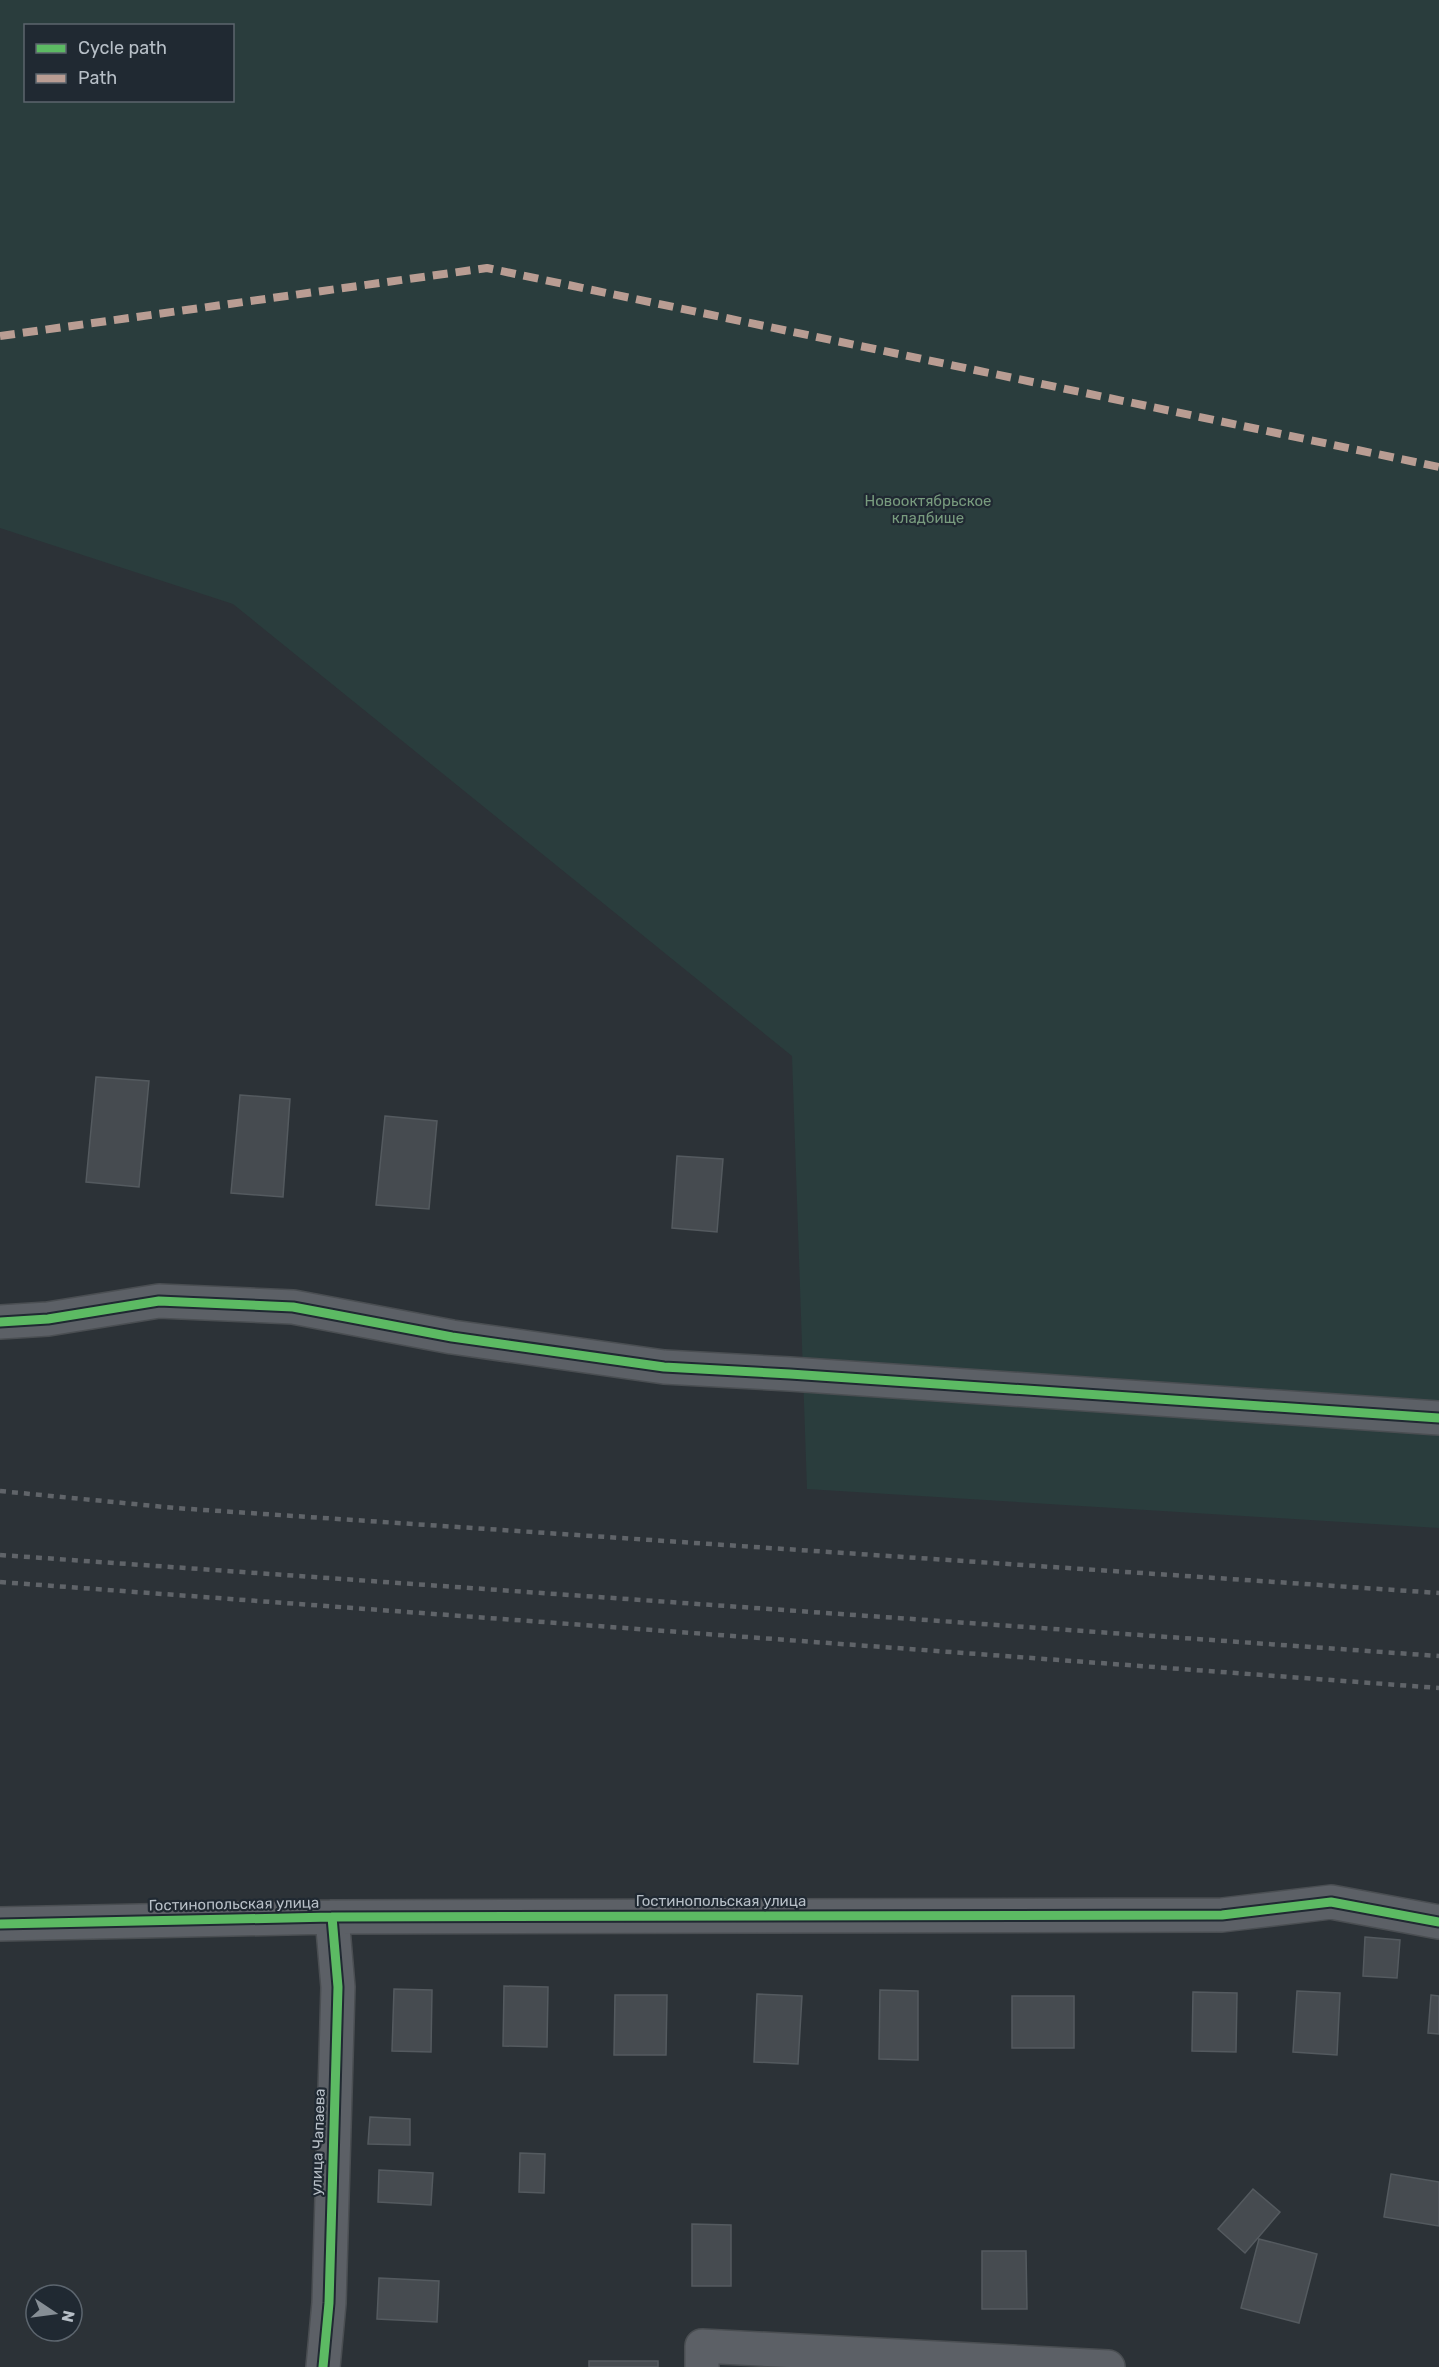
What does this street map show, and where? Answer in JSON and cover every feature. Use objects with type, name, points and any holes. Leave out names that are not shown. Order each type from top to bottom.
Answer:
[{"type":"street","points":[[0,1322],[48,1319],[159,1301],[293,1307],[452,1337],[664,1367],[1439,1418]]},
{"type":"street","name":"Гостинопольская улица","points":[[0,1924],[332,1917],[1222,1915],[1331,1902],[1439,1922]]},
{"type":"street","name":"улица Чапаева","points":[[323,2367],[328,2303],[338,1987],[332,1917]]},
{"type":"street","points":[[702,2367],[702,2346],[1108,2367]]},
{"type":"green space","name":"Новооктябрьское кладбище","points":[[0,0],[1439,0],[1439,1528],[807,1489],[792,1056],[233,604],[0,528]]},
{"type":"building","points":[[96,1077],[149,1081],[139,1187],[86,1182]]},
{"type":"building","points":[[240,1095],[290,1099],[283,1197],[231,1193]]},
{"type":"building","points":[[385,1116],[437,1121],[429,1209],[376,1205]]},
{"type":"building","points":[[677,1156],[723,1159],[717,1232],[672,1228]]},
{"type":"building","points":[[1365,1937],[1400,1940],[1397,1978],[1363,1976]]},
{"type":"building","points":[[504,1986],[548,1987],[547,2047],[503,2046]]},
{"type":"building","points":[[394,1989],[432,1990],[431,2052],[392,2051]]},
{"type":"building","points":[[880,1990],[918,1991],[918,2060],[879,2059]]},
{"type":"building","points":[[1297,1991],[1340,1993],[1337,2055],[1293,2052]]},
{"type":"building","points":[[1193,1992],[1237,1993],[1236,2052],[1192,2051]]},
{"type":"building","points":[[757,1994],[802,1996],[798,2064],[754,2062]]},
{"type":"building","points":[[615,1995],[667,1995],[666,2055],[614,2055]]},
{"type":"building","points":[[1431,1995],[1439,1996],[1439,2034],[1428,2033]]},
{"type":"building","points":[[1012,1996],[1074,1996],[1074,2048],[1012,2048]]},
{"type":"building","points":[[370,2117],[410,2119],[410,2145],[368,2144]]},
{"type":"building","points":[[520,2153],[545,2154],[544,2193],[519,2192]]},
{"type":"building","points":[[379,2170],[433,2173],[431,2205],[378,2202]]},
{"type":"building","points":[[1391,2174],[1439,2182],[1439,2226],[1384,2217]]},
{"type":"building","points":[[1253,2189],[1280,2212],[1245,2253],[1218,2229]]},
{"type":"building","points":[[692,2224],[731,2225],[731,2286],[692,2286]]},
{"type":"building","points":[[1259,2239],[1317,2254],[1299,2323],[1241,2308]]},
{"type":"building","points":[[982,2251],[1026,2251],[1027,2309],[982,2309]]},
{"type":"building","points":[[379,2278],[439,2281],[437,2322],[377,2319]]},
{"type":"building","points":[[589,2361],[658,2361],[658,2367],[589,2367]]},
{"type":"railway","points":[[0,1491],[175,1508],[1439,1593]]},
{"type":"railway","points":[[0,1555],[1439,1656]]},
{"type":"railway","points":[[0,1582],[1439,1688]]},
{"type":"marked path","points":[[0,336],[487,268],[1439,467]]},
{"type":"cycle path","points":[[0,1322],[48,1319],[159,1301],[293,1307],[452,1337],[664,1367],[1439,1418]]},
{"type":"cycle path","points":[[0,1924],[332,1917],[1222,1915],[1331,1902],[1439,1922]]},
{"type":"cycle path","points":[[323,2367],[329,2303],[338,1987],[332,1917]]}]
